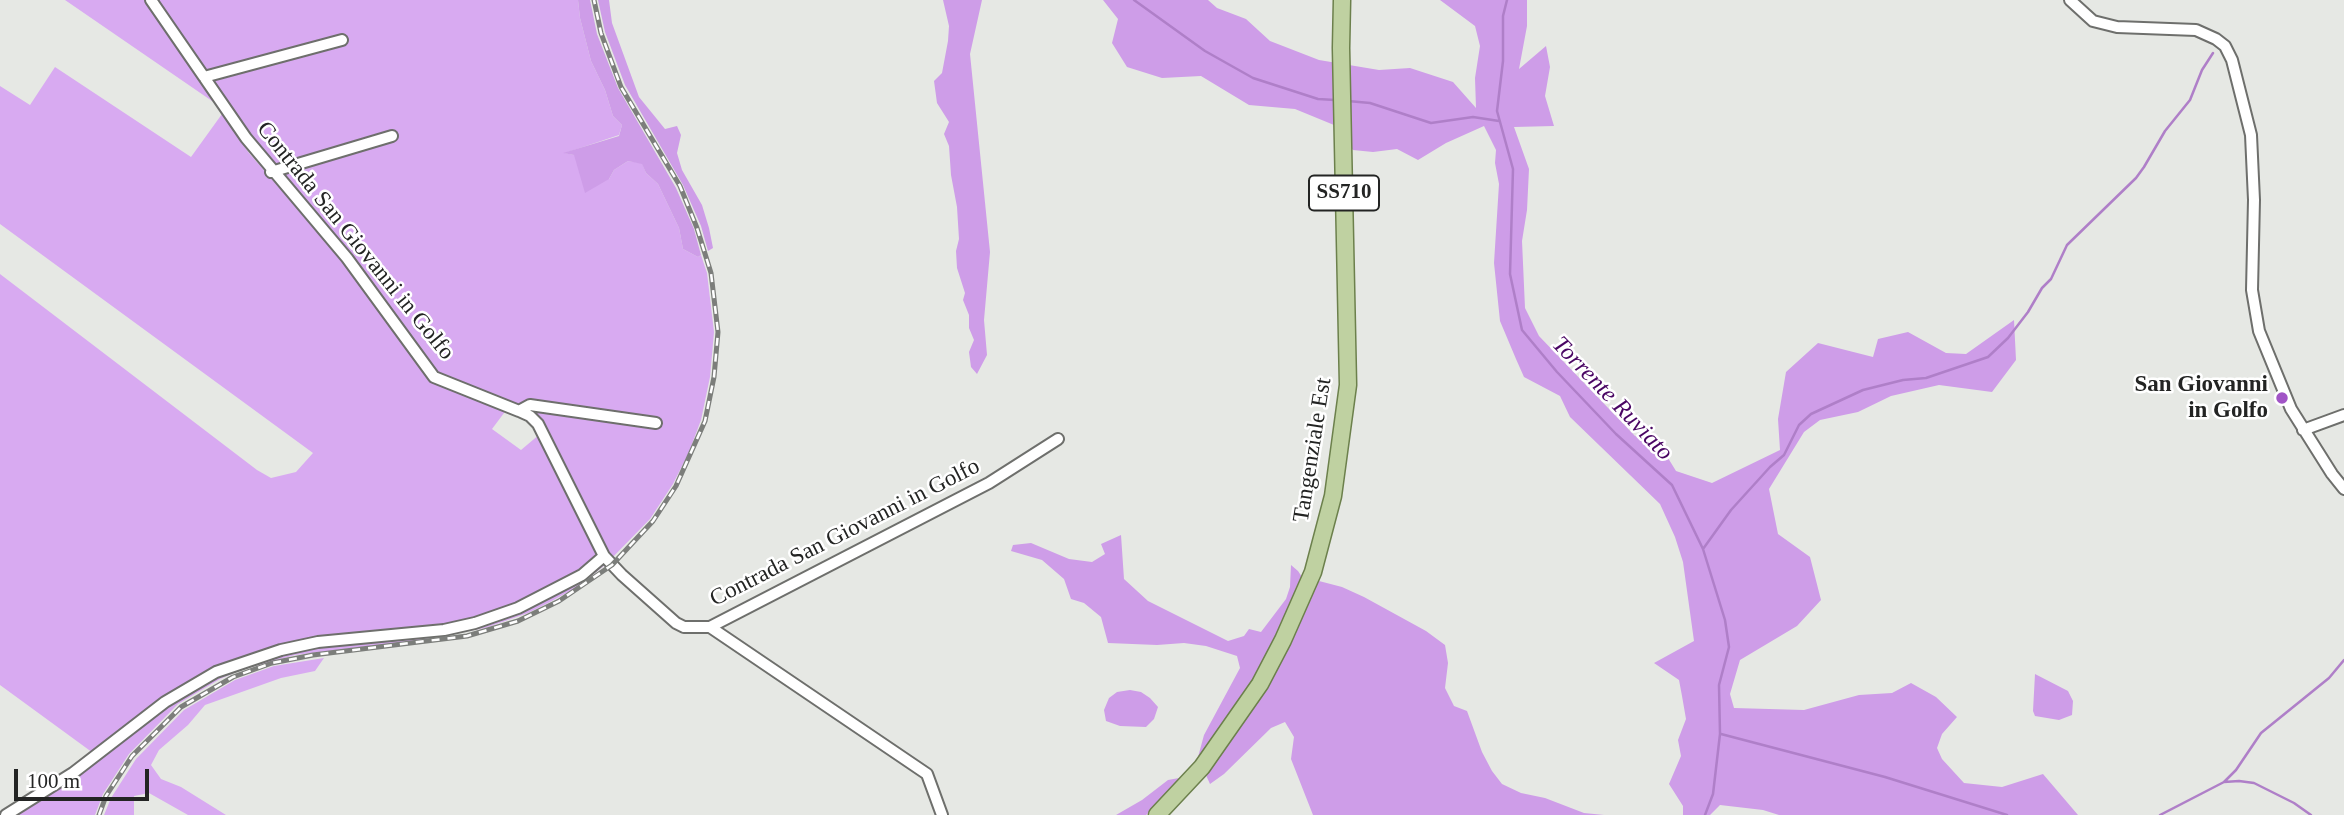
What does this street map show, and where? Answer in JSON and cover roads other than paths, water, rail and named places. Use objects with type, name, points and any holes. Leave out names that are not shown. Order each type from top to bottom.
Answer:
[{"type":"main road","name":"Tangenziale Est","points":[[1157,815],[1202,768],[1260,684],[1313,572],[1334,496],[1348,385],[1342,0]]},
{"type":"street","name":"Contrada San Giovanni in Golfo","points":[[151,0],[271,172],[347,258],[434,377],[530,416],[538,424],[604,556],[676,623],[684,627],[710,627],[967,495],[1058,439]]},
{"type":"street","points":[[2070,0],[2093,21],[2117,27],[2196,30],[2225,46],[2232,60],[2251,135],[2254,200],[2252,290],[2259,331],[2291,408],[2344,489]]},
{"type":"street","points":[[204,77],[342,40]]},
{"type":"street","points":[[271,172],[391,136]]},
{"type":"street","points":[[519,411],[530,405],[656,423]]},
{"type":"street","points":[[2303,430],[2344,415]]},
{"type":"street","points":[[6,815],[73,773],[165,702],[216,672],[281,650],[318,642],[444,630],[475,623],[518,608],[582,575],[604,556]]},
{"type":"street","points":[[710,627],[927,774],[942,815]]},
{"type":"waterway","points":[[1134,0],[1205,51],[1253,78],[1318,99],[1335,100]]},
{"type":"waterway","name":"Torrente Ruviato","points":[[1507,0],[1503,16],[1503,61],[1497,111],[1513,169],[1510,274],[1522,330],[1557,372],[1616,434],[1672,485],[1703,549],[1725,620],[1729,647],[1719,685],[1720,734],[1713,794],[1705,815]]},
{"type":"waterway","points":[[1703,549],[1731,510],[1784,455],[1799,425],[1811,414],[1863,390],[1903,380],[1926,378],[1988,357],[2008,338],[2051,279],[2067,245],[2144,167],[2165,131],[2190,100],[2202,70],[2213,53]]},
{"type":"waterway","points":[[1348,101],[1370,103],[1431,123],[1473,117],[1499,121]]},
{"type":"waterway","points":[[2224,782],[2236,770],[2261,733],[2329,678],[2344,660]]},
{"type":"waterway","points":[[1721,734],[1885,777],[2007,815]]},
{"type":"waterway","points":[[2160,815],[2224,782],[2239,781],[2254,783],[2294,803],[2311,815]]},
{"type":"railway","points":[[99,815],[106,796],[132,756],[181,707],[233,677],[272,663],[313,655],[467,636],[518,621],[559,601],[612,565],[653,521],[676,486],[705,421],[714,377],[718,332],[711,273],[680,186],[621,87],[601,33],[594,0]]},
{"type":"place","name":"San Giovanni in Golfo","points":[[2282,398]]}]
